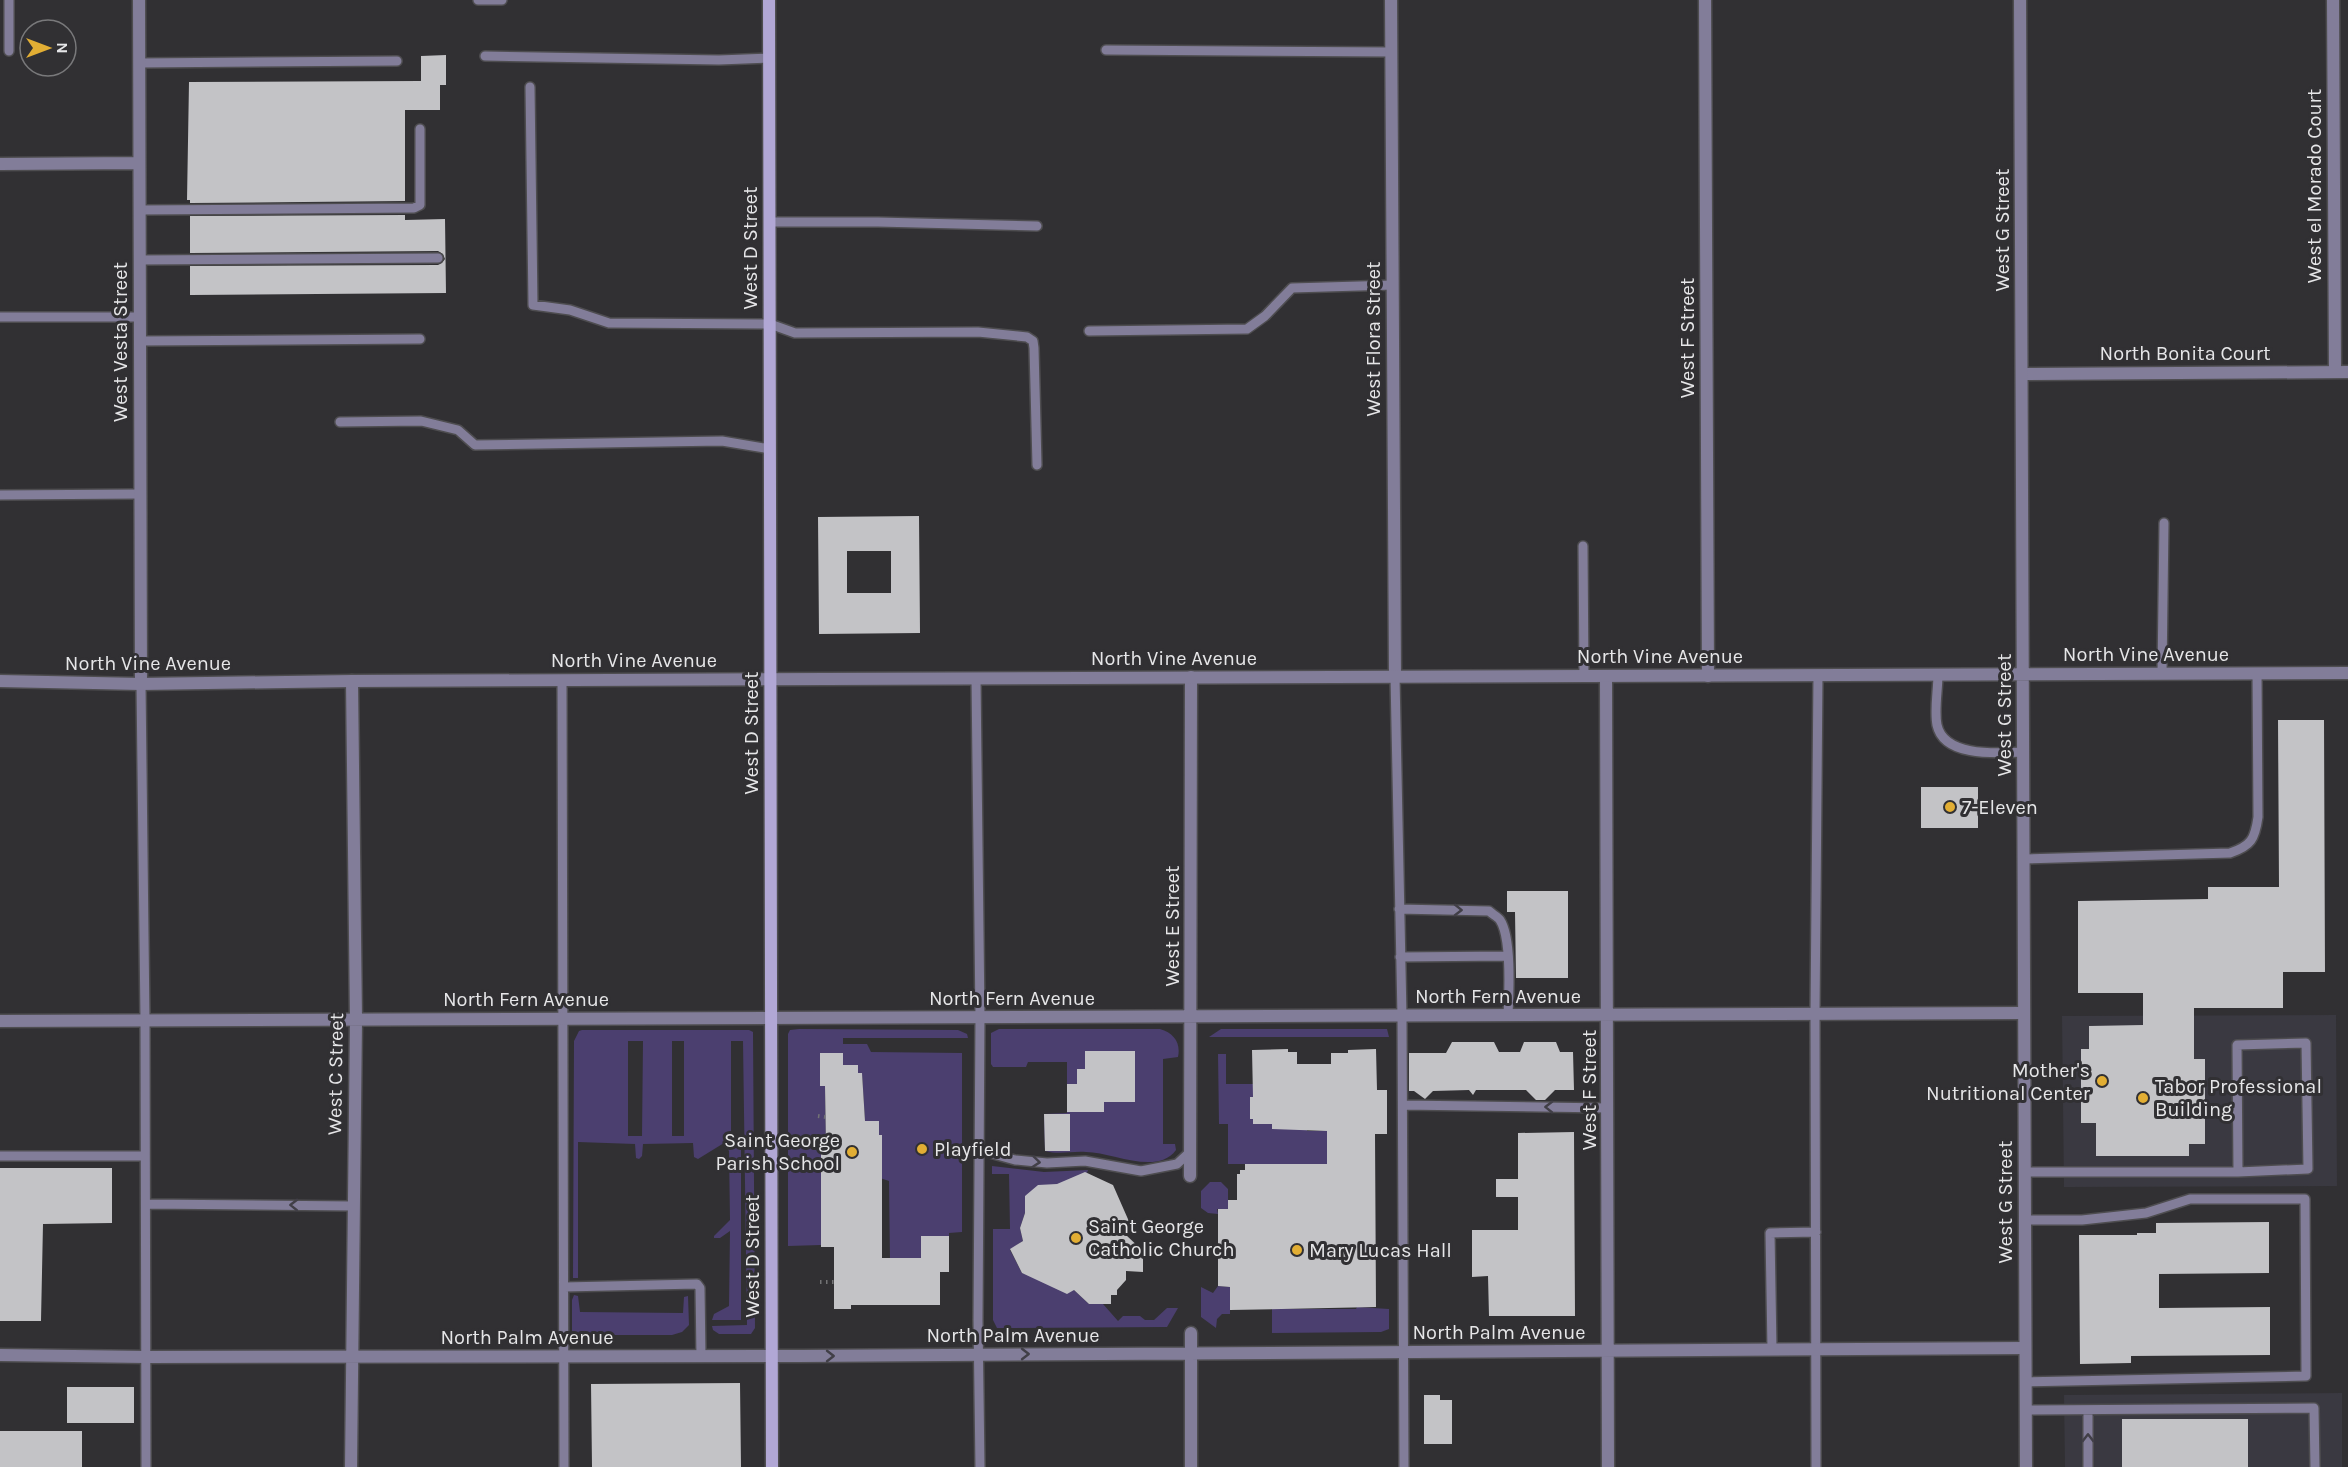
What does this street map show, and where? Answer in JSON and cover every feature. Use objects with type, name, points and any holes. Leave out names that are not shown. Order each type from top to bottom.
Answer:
[{"type":"main road","name":"West D Street","points":[[769,0],[772,1467]]},
{"type":"street","name":"West Vesta Street","points":[[139,0],[141,684]]},
{"type":"street","name":"West Flora Street","points":[[1391,0],[1395,677]]},
{"type":"street","name":"West F Street","points":[[1705,0],[1708,676]]},
{"type":"street","name":"West G Street","points":[[2020,0],[2026,1467]]},
{"type":"street","name":"West el Morado Court","points":[[2333,0],[2335,372]]},
{"type":"street","points":[[0,164],[138,163]]},
{"type":"street","name":"North Bonita Court","points":[[2022,374],[2348,372]]},
{"type":"street","name":"North Vine Avenue","points":[[0,681],[141,684],[352,681],[2348,673]]},
{"type":"street","name":"West F Street","points":[[1606,676],[1609,1015],[1608,1467]]},
{"type":"street","name":"West E Street","points":[[1190,1176],[1191,677]]},
{"type":"street","name":"West C Street","points":[[351,1467],[350,1357],[356,1020],[352,681]]},
{"type":"street","name":"North Fern Avenue","points":[[0,1021],[2023,1013]]},
{"type":"street","points":[[1191,1333],[1191,1467]]},
{"type":"street","name":"North Palm Avenue","points":[[0,1355],[146,1358],[771,1356],[2025,1348]]},
{"type":"lane","points":[[9,0],[9,51]]},
{"type":"lane","points":[[478,0],[502,0]]},
{"type":"lane","points":[[1106,50],[1391,52]]},
{"type":"lane","points":[[485,56],[719,60],[769,58]]},
{"type":"lane","points":[[139,63],[397,61]]},
{"type":"lane","points":[[531,87],[533,305],[570,310],[609,323],[770,324],[795,333],[978,332],[1027,336],[1033,341],[1034,348],[1037,465]]},
{"type":"lane","points":[[139,210],[414,208],[420,205],[420,129]]},
{"type":"lane","points":[[769,222],[1037,226]]},
{"type":"lane","points":[[139,260],[438,258]]},
{"type":"lane","points":[[1089,331],[1246,329],[1265,316],[1292,288],[1393,285]]},
{"type":"lane","points":[[0,317],[139,317]]},
{"type":"lane","points":[[139,341],[420,339]]},
{"type":"lane","points":[[340,422],[421,421],[458,430],[475,445],[722,441],[770,449]]},
{"type":"lane","points":[[0,495],[140,494]]},
{"type":"lane","points":[[2162,673],[2164,523]]},
{"type":"lane","points":[[1583,546],[1584,676]]},
{"type":"lane","points":[[2023,859],[2230,853],[2245,848],[2252,839],[2258,817],[2257,673]]},
{"type":"lane","points":[[1938,674],[1937,725],[1942,737],[1958,746],[1981,754],[2024,752]]},
{"type":"lane","points":[[1816,1467],[1815,1014],[1818,675]]},
{"type":"lane","points":[[1395,677],[1402,1016],[1404,1467]]},
{"type":"lane","points":[[976,678],[980,1017],[978,1354],[980,1467]]},
{"type":"lane","points":[[562,680],[564,1467]]},
{"type":"lane","points":[[141,684],[145,1020],[146,1467]]},
{"type":"lane","points":[[1400,909],[1489,911],[1500,919],[1507,956],[1508,1015]]},
{"type":"lane","points":[[1400,957],[1507,956]]},
{"type":"lane","points":[[2024,1173],[2238,1172],[2308,1169],[2306,1043],[2237,1045],[2238,1172]]},
{"type":"lane","points":[[1402,1105],[1608,1108]]},
{"type":"lane","points":[[980,1150],[1015,1160],[1047,1163],[1085,1161],[1141,1171],[1176,1164],[1190,1152]]},
{"type":"lane","points":[[0,1156],[145,1156]]},
{"type":"lane","points":[[2025,1220],[2082,1220],[2146,1213],[2190,1200],[2305,1200],[2306,1376],[2025,1382]]},
{"type":"lane","points":[[146,1204],[353,1206]]},
{"type":"lane","points":[[1772,1349],[1770,1233],[1816,1232]]},
{"type":"lane","points":[[564,1287],[697,1284],[700,1288],[701,1356]]},
{"type":"lane","points":[[2026,1410],[2314,1408],[2315,1467]]},
{"type":"lane","points":[[2088,1410],[2088,1467]]},
{"type":"path","points":[[818,1116],[825,1117]]},
{"type":"path","points":[[820,1282],[834,1282]]},
{"type":"shaded area","points":[[2336,1015],[2337,1186],[2064,1187],[2062,1016]]},
{"type":"shaded area","points":[[999,1029],[1160,1029],[1169,1033],[1175,1039],[1179,1052],[1178,1057],[1163,1059],[1163,1144],[1175,1144],[1176,1150],[1168,1158],[1146,1162],[1097,1153],[1045,1151],[1044,1114],[1067,1113],[1067,1062],[1028,1062],[1026,1067],[993,1067],[991,1064],[991,1033]]},
{"type":"shaded area","points":[[1221,1029],[1387,1029],[1389,1037],[1209,1037]]},
{"type":"shaded area","points":[[749,1030],[753,1032],[755,1328],[751,1334],[719,1334],[713,1330],[712,1326],[747,1325],[743,1041],[731,1041],[731,1136],[741,1136],[741,1320],[712,1320],[714,1314],[729,1306],[730,1231],[720,1238],[714,1238],[730,1220],[729,1151],[724,1143],[698,1159],[694,1157],[693,1143],[643,1144],[642,1156],[639,1159],[636,1158],[635,1144],[578,1142],[578,1278],[573,1278],[574,1041],[579,1031]],"holes":[[[628,1041],[643,1041],[642,1136],[628,1136]],[[672,1041],[684,1041],[684,1136],[672,1136]]]},
{"type":"shaded area","name":"Playfield","points":[[790,1030],[958,1030],[967,1034],[968,1038],[843,1038],[843,1044],[867,1044],[871,1052],[962,1053],[962,1232],[949,1233],[949,1236],[921,1236],[921,1258],[909,1258],[909,1262],[890,1262],[889,1181],[880,1178],[882,1136],[879,1135],[879,1121],[865,1121],[862,1074],[858,1073],[858,1066],[843,1065],[843,1053],[820,1053],[820,1086],[825,1086],[826,1146],[821,1147],[821,1245],[788,1246],[788,1034]]},
{"type":"shaded area","points":[[1218,1054],[1226,1054],[1226,1084],[1292,1084],[1307,1090],[1307,1131],[1343,1131],[1327,1158],[1327,1164],[1228,1164],[1228,1124],[1219,1124]]},
{"type":"shaded area","points":[[992,1166],[1044,1172],[1088,1170],[1087,1173],[1025,1213],[1020,1228],[1023,1241],[1010,1250],[1022,1273],[1074,1290],[1089,1304],[1103,1304],[1118,1321],[1123,1316],[1140,1316],[1145,1320],[1154,1320],[1167,1308],[1178,1308],[1167,1327],[997,1328],[993,1320],[993,1229],[1010,1229],[1009,1174],[992,1174]]},
{"type":"shaded area","points":[[1210,1182],[1221,1182],[1228,1189],[1228,1209],[1217,1209],[1218,1214],[1208,1213],[1201,1208],[1201,1191]]},
{"type":"shaded area","points":[[1218,1286],[1230,1287],[1230,1314],[1222,1314],[1217,1319],[1216,1328],[1201,1317],[1201,1287],[1213,1293]]},
{"type":"shaded area","points":[[574,1295],[578,1296],[580,1312],[683,1313],[684,1297],[688,1296],[689,1325],[682,1332],[672,1335],[576,1335],[572,1331]]},
{"type":"shaded area","points":[[1357,1307],[1389,1309],[1389,1329],[1381,1332],[1272,1333],[1272,1309],[1356,1309]]},
{"type":"shaded area","points":[[2342,1393],[2342,1467],[2065,1467],[2064,1395]]},
{"type":"building","points":[[446,55],[446,85],[440,85],[440,110],[405,110],[405,201],[190,203],[190,200],[187,200],[189,82],[421,81],[421,56]]},
{"type":"building","points":[[405,215],[405,220],[445,219],[446,293],[190,295],[190,266],[438,265],[445,259],[438,251],[190,253],[190,216]]},
{"type":"building","points":[[919,516],[920,633],[819,634],[818,517]],"holes":[[[847,551],[891,551],[891,593],[847,593]]]},
{"type":"building","points":[[2278,720],[2324,720],[2325,972],[2283,972],[2283,1008],[2194,1008],[2194,1059],[2205,1059],[2205,1144],[2189,1144],[2189,1156],[2096,1156],[2096,1123],[2081,1123],[2081,1049],[2089,1049],[2089,1026],[2143,1025],[2143,993],[2078,993],[2078,901],[2208,899],[2208,887],[2279,887]]},
{"type":"building","name":"7-Eleven","points":[[1921,787],[1978,787],[1978,828],[1921,828]]},
{"type":"building","points":[[1507,891],[1568,891],[1568,978],[1516,978],[1515,912],[1507,912]]},
{"type":"building","points":[[1452,1042],[1494,1042],[1499,1052],[1520,1052],[1524,1042],[1556,1042],[1560,1052],[1573,1052],[1574,1090],[1555,1090],[1545,1100],[1536,1100],[1526,1090],[1476,1090],[1473,1095],[1469,1090],[1433,1091],[1425,1099],[1414,1091],[1409,1091],[1409,1053],[1446,1053]]},
{"type":"building","name":"Mary Lucas Hall","points":[[1288,1049],[1288,1052],[1297,1052],[1297,1064],[1331,1064],[1331,1053],[1376,1049],[1377,1090],[1387,1090],[1387,1134],[1375,1134],[1376,1307],[1230,1310],[1230,1287],[1218,1286],[1218,1209],[1228,1209],[1228,1200],[1237,1200],[1237,1174],[1240,1174],[1240,1170],[1245,1170],[1245,1164],[1327,1164],[1327,1131],[1272,1129],[1272,1124],[1253,1124],[1253,1119],[1250,1119],[1250,1097],[1253,1097],[1252,1050]]},
{"type":"building","points":[[1085,1051],[1135,1051],[1135,1102],[1104,1102],[1104,1112],[1067,1112],[1067,1084],[1077,1084],[1077,1069],[1085,1069]]},
{"type":"building","name":"Saint George Parish School","points":[[820,1053],[843,1053],[843,1065],[858,1065],[858,1073],[862,1073],[865,1121],[879,1121],[879,1135],[882,1135],[882,1258],[921,1258],[921,1236],[949,1236],[949,1272],[940,1272],[940,1305],[851,1305],[851,1309],[834,1309],[834,1247],[821,1247],[821,1146],[826,1146],[825,1086],[820,1086]]},
{"type":"building","points":[[1044,1114],[1070,1114],[1070,1151],[1045,1151]]},
{"type":"building","points":[[1574,1132],[1575,1316],[1489,1316],[1488,1276],[1472,1277],[1472,1230],[1518,1230],[1518,1197],[1496,1197],[1496,1179],[1518,1179],[1518,1133]]},
{"type":"building","points":[[0,1168],[112,1168],[112,1223],[43,1224],[41,1321],[0,1321]]},
{"type":"building","name":"Saint George Catholic Church","points":[[1085,1172],[1113,1185],[1131,1226],[1126,1235],[1143,1251],[1143,1272],[1126,1271],[1126,1280],[1117,1290],[1117,1295],[1111,1295],[1111,1304],[1089,1304],[1074,1290],[1067,1294],[1022,1273],[1010,1249],[1023,1241],[1020,1228],[1025,1213],[1025,1196],[1038,1185],[1057,1184]]},
{"type":"building","points":[[2269,1222],[2269,1273],[2159,1274],[2159,1308],[2270,1307],[2270,1355],[2131,1356],[2131,1363],[2080,1364],[2079,1235],[2156,1233],[2156,1223]]},
{"type":"building","points":[[740,1383],[741,1467],[592,1467],[591,1384]]},
{"type":"building","points":[[67,1387],[134,1387],[134,1423],[67,1423]]},
{"type":"building","points":[[1424,1395],[1440,1395],[1440,1400],[1452,1400],[1452,1444],[1424,1444]]},
{"type":"building","points":[[2122,1419],[2248,1419],[2248,1467],[2122,1467]]},
{"type":"building","points":[[0,1431],[82,1431],[82,1467],[0,1467]]},
{"type":"place","name":"7-Eleven","points":[[1950,807]]},
{"type":"place","name":"Mother's Nutritional Center","points":[[2102,1081]]},
{"type":"place","name":"Tabor Professional Building","points":[[2143,1098]]},
{"type":"place","name":"Playfield","points":[[922,1149]]},
{"type":"place","name":"Saint George Parish School","points":[[852,1152]]},
{"type":"place","name":"Saint George Catholic Church","points":[[1076,1238]]},
{"type":"place","name":"Mary Lucas Hall","points":[[1297,1250]]}]
